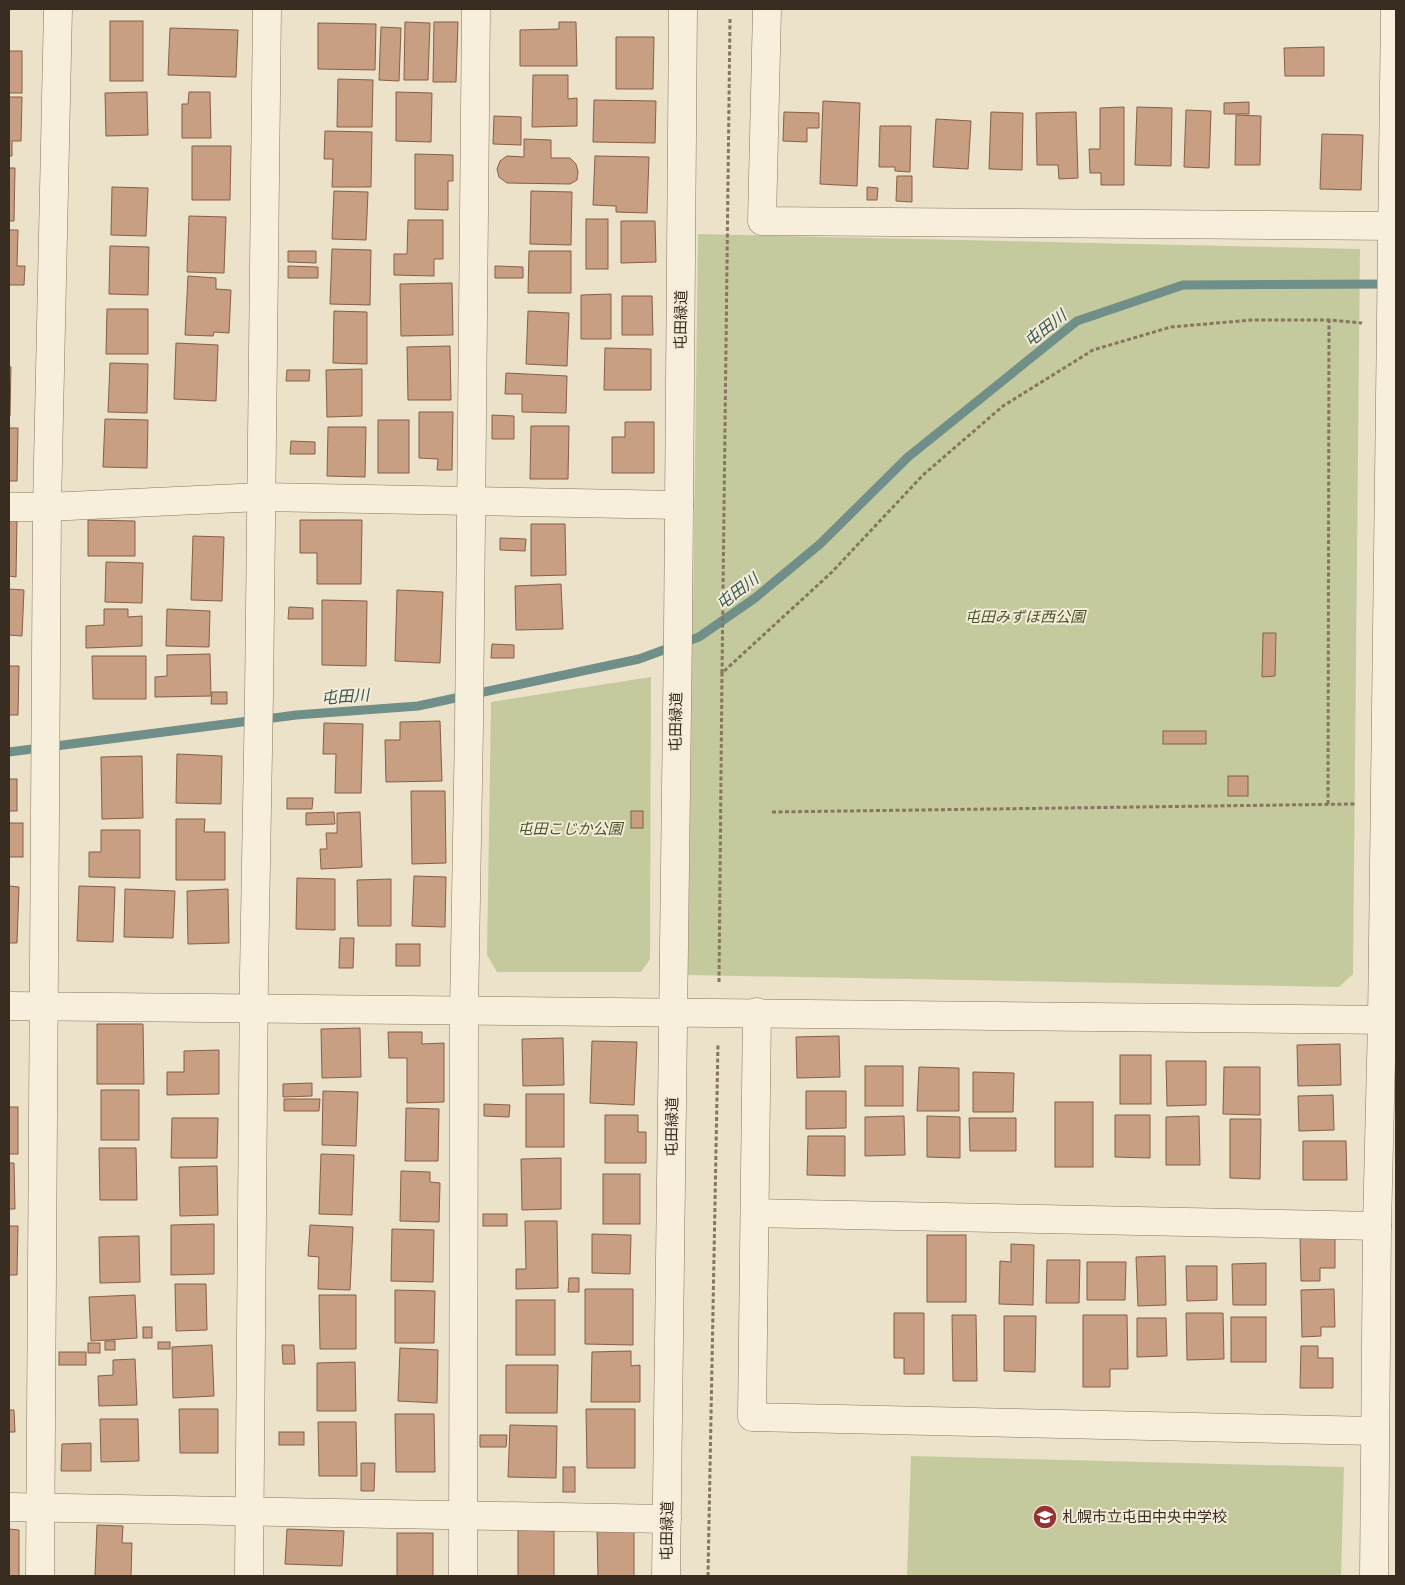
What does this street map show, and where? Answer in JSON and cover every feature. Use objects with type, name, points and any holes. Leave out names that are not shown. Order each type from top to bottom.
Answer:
[{"type":"street","points":[[40,1576],[47,507],[58,9]]},
{"type":"street","points":[[249,1576],[254,1007],[267,9]]},
{"type":"street","points":[[463,1576],[464,1011],[470,680],[476,9]]},
{"type":"street","name":"屯田緑道","points":[[666,1576],[678,632],[683,9]]},
{"type":"street","points":[[767,9],[762,221],[1394,226]]},
{"type":"street","points":[[1374,1576],[1377,1226],[1389,1020],[1379,319],[1394,226],[1395,9]]},
{"type":"street","points":[[9,507],[47,507],[262,497],[679,505]]},
{"type":"street","points":[[9,1006],[757,1012],[1389,1020]]},
{"type":"street","points":[[757,1012],[752,1417],[1375,1431]]},
{"type":"street","points":[[754,1212],[1377,1226]]},
{"type":"street","points":[[9,1507],[464,1517],[667,1519]]},
{"type":"path","points":[[718,982],[730,20]]},
{"type":"path","points":[[722,673],[832,572],[923,475],[1003,406],[1093,350],[1171,327],[1252,320],[1379,319]]},
{"type":"path","points":[[1328,804],[1329,320]]},
{"type":"path","points":[[772,812],[1363,804]]},
{"type":"path","points":[[708,1576],[718,1040]]},
{"type":"green space","name":"屯田みずほ西公園","points":[[698,234],[1360,249],[1353,974],[1339,987],[688,975]]},
{"type":"green space","name":"屯田こじか公園","points":[[651,677],[650,959],[641,972],[497,972],[487,955],[491,702]]},
{"type":"green space","name":"札幌市立屯田中央中学校","points":[[911,1456],[1344,1467],[1341,1576],[907,1576]]},
{"type":"building","points":[[110,21],[143,21],[143,81],[110,81]]},
{"type":"building","points":[[405,22],[430,23],[428,80],[404,80]]},
{"type":"building","points":[[434,22],[458,22],[456,82],[433,82]]},
{"type":"building","points":[[559,22],[576,22],[577,66],[520,66],[520,30],[559,29]]},
{"type":"building","points":[[318,23],[376,24],[375,70],[318,69]]},
{"type":"building","points":[[381,27],[401,28],[399,81],[379,80]]},
{"type":"building","points":[[170,28],[238,30],[236,77],[168,75]]},
{"type":"building","points":[[616,37],[654,37],[653,89],[616,89]]},
{"type":"building","points":[[1324,47],[1324,76],[1285,76],[1284,48]]},
{"type":"building","points":[[9,51],[22,51],[22,93],[9,93]]},
{"type":"building","points":[[533,75],[568,75],[568,99],[577,98],[577,126],[532,127]]},
{"type":"building","points":[[338,79],[373,80],[372,127],[337,127]]},
{"type":"building","points":[[147,92],[148,135],[106,136],[105,93]]},
{"type":"building","points":[[189,92],[210,92],[211,138],[182,138],[182,104],[188,104]]},
{"type":"building","points":[[396,92],[432,93],[431,142],[396,141]]},
{"type":"building","points":[[9,97],[22,97],[21,141],[12,141],[12,156],[9,156]]},
{"type":"building","points":[[594,100],[656,101],[655,143],[593,142]]},
{"type":"building","points":[[823,101],[860,103],[857,186],[820,184]]},
{"type":"building","points":[[1249,102],[1249,114],[1224,114],[1224,103]]},
{"type":"building","points":[[1124,107],[1124,185],[1101,185],[1101,173],[1090,173],[1089,149],[1100,149],[1100,108]]},
{"type":"building","points":[[1137,107],[1172,108],[1171,166],[1135,165]]},
{"type":"building","points":[[1186,110],[1211,111],[1209,168],[1184,167]]},
{"type":"building","points":[[784,112],[819,113],[819,128],[807,128],[807,142],[783,141]]},
{"type":"building","points":[[991,112],[1023,113],[1022,170],[989,169]]},
{"type":"building","points":[[1076,112],[1078,178],[1059,179],[1058,165],[1037,165],[1036,113]]},
{"type":"building","points":[[1236,115],[1261,116],[1260,165],[1235,165]]},
{"type":"building","points":[[494,116],[521,117],[521,145],[493,144]]},
{"type":"building","points":[[936,119],[971,121],[968,169],[933,167]]},
{"type":"building","points":[[880,126],[911,126],[910,172],[895,171],[895,167],[879,167]]},
{"type":"building","points":[[325,131],[372,132],[371,187],[332,187],[333,159],[324,159]]},
{"type":"building","points":[[1322,134],[1363,135],[1361,190],[1320,189]]},
{"type":"building","points":[[524,139],[551,140],[551,158],[570,158],[576,164],[577,180],[570,184],[507,183],[499,177],[497,169],[500,161],[507,156],[524,157]]},
{"type":"building","points":[[192,146],[231,146],[230,200],[192,200]]},
{"type":"building","points":[[415,154],[453,155],[453,181],[448,181],[448,210],[415,209]]},
{"type":"building","points":[[595,156],[649,157],[647,213],[616,212],[616,206],[593,205]]},
{"type":"building","points":[[9,168],[15,168],[14,221],[9,221]]},
{"type":"building","points":[[897,176],[912,176],[912,202],[896,201]]},
{"type":"building","points":[[112,187],[148,188],[146,236],[111,235]]},
{"type":"building","points":[[867,187],[878,188],[877,200],[867,200]]},
{"type":"building","points":[[334,191],[368,192],[366,240],[332,239]]},
{"type":"building","points":[[531,191],[572,192],[571,245],[530,244]]},
{"type":"building","points":[[189,216],[226,217],[224,273],[187,272]]},
{"type":"building","points":[[586,219],[608,219],[608,269],[586,269]]},
{"type":"building","points":[[408,220],[443,220],[443,259],[434,259],[434,276],[394,275],[394,254],[407,254]]},
{"type":"building","points":[[621,221],[655,221],[656,262],[621,263]]},
{"type":"building","points":[[9,230],[18,230],[17,266],[25,266],[24,285],[9,285]]},
{"type":"building","points":[[110,246],[149,247],[148,295],[109,294]]},
{"type":"building","points":[[332,249],[371,250],[370,305],[330,304]]},
{"type":"building","points":[[288,251],[316,251],[316,263],[288,262]]},
{"type":"building","points":[[529,251],[571,251],[571,293],[528,293]]},
{"type":"building","points":[[288,266],[318,267],[318,278],[288,278]]},
{"type":"building","points":[[495,266],[523,267],[523,278],[495,278]]},
{"type":"building","points":[[188,276],[216,278],[216,289],[231,290],[229,333],[214,332],[213,336],[185,335]]},
{"type":"building","points":[[452,283],[453,335],[401,336],[400,284]]},
{"type":"building","points":[[611,294],[611,339],[581,339],[581,295]]},
{"type":"building","points":[[622,296],[652,296],[653,335],[622,335]]},
{"type":"building","points":[[107,309],[148,309],[148,354],[106,354]]},
{"type":"building","points":[[334,311],[367,312],[367,364],[333,363]]},
{"type":"building","points":[[528,311],[569,313],[567,366],[526,364]]},
{"type":"building","points":[[176,343],[218,345],[216,401],[174,399]]},
{"type":"building","points":[[450,346],[451,400],[408,400],[407,347]]},
{"type":"building","points":[[605,348],[651,349],[651,390],[604,390]]},
{"type":"building","points":[[110,363],[148,364],[147,413],[108,412]]},
{"type":"building","points":[[9,367],[11,367],[10,416],[9,416]]},
{"type":"building","points":[[362,369],[362,416],[327,417],[326,370]]},
{"type":"building","points":[[287,370],[310,370],[309,381],[286,381]]},
{"type":"building","points":[[506,373],[567,376],[566,413],[522,412],[522,394],[505,394]]},
{"type":"building","points":[[419,412],[453,412],[452,470],[437,470],[438,459],[419,458]]},
{"type":"building","points":[[492,415],[514,416],[514,439],[492,439]]},
{"type":"building","points":[[105,419],[148,420],[147,468],[103,467]]},
{"type":"building","points":[[378,420],[409,420],[409,473],[378,473]]},
{"type":"building","points":[[625,422],[654,422],[654,473],[612,473],[612,437],[625,437]]},
{"type":"building","points":[[531,426],[569,426],[568,479],[530,479]]},
{"type":"building","points":[[328,427],[366,427],[365,477],[327,476]]},
{"type":"building","points":[[9,428],[18,428],[17,481],[9,481]]},
{"type":"building","points":[[291,441],[315,442],[315,454],[290,454]]},
{"type":"building","points":[[9,517],[17,517],[16,577],[9,576]]},
{"type":"building","points":[[88,520],[135,521],[135,556],[88,556]]},
{"type":"building","points":[[300,520],[362,520],[361,584],[317,584],[317,553],[300,553]]},
{"type":"building","points":[[531,524],[565,524],[566,575],[531,576]]},
{"type":"building","points":[[193,536],[224,537],[222,601],[191,600]]},
{"type":"building","points":[[500,538],[526,539],[525,551],[500,550]]},
{"type":"building","points":[[106,562],[143,563],[142,603],[105,602]]},
{"type":"building","points":[[561,584],[563,629],[516,630],[515,586]]},
{"type":"building","points":[[9,589],[24,590],[22,636],[9,635]]},
{"type":"building","points":[[397,590],[443,592],[440,663],[395,661]]},
{"type":"building","points":[[322,600],[367,601],[366,666],[322,665]]},
{"type":"building","points":[[289,607],[313,608],[313,619],[288,619]]},
{"type":"building","points":[[104,609],[128,609],[128,617],[142,616],[142,646],[86,648],[86,626],[104,625]]},
{"type":"building","points":[[167,609],[210,611],[209,647],[166,646]]},
{"type":"building","points":[[1263,633],[1276,633],[1275,676],[1262,677]]},
{"type":"building","points":[[492,644],[514,645],[514,658],[491,658]]},
{"type":"building","points":[[210,654],[211,696],[155,697],[155,677],[167,676],[167,655]]},
{"type":"building","points":[[92,656],[146,656],[146,699],[93,699]]},
{"type":"building","points":[[9,666],[19,666],[18,715],[9,715]]},
{"type":"building","points":[[212,692],[227,692],[227,704],[211,704]]},
{"type":"building","points":[[440,721],[442,781],[386,782],[385,740],[400,740],[400,722]]},
{"type":"building","points":[[324,723],[363,724],[361,793],[335,793],[336,754],[323,754]]},
{"type":"building","points":[[1163,731],[1206,731],[1206,744],[1163,744]]},
{"type":"building","points":[[177,754],[222,756],[221,804],[176,803]]},
{"type":"building","points":[[142,756],[143,818],[102,819],[101,757]]},
{"type":"building","points":[[1228,776],[1248,776],[1248,796],[1228,796]]},
{"type":"building","points":[[9,779],[17,779],[17,811],[9,811]]},
{"type":"building","points":[[411,791],[445,791],[446,863],[412,864]]},
{"type":"building","points":[[287,798],[313,798],[312,809],[287,809]]},
{"type":"building","points":[[631,811],[643,811],[643,828],[631,828]]},
{"type":"building","points":[[334,812],[335,824],[306,825],[306,813]]},
{"type":"building","points":[[360,812],[362,867],[321,869],[320,849],[327,849],[326,833],[337,833],[337,813]]},
{"type":"building","points":[[176,819],[205,819],[204,832],[225,832],[225,880],[176,880]]},
{"type":"building","points":[[9,823],[23,823],[23,857],[9,857]]},
{"type":"building","points":[[101,830],[140,830],[140,878],[89,877],[89,852],[101,852]]},
{"type":"building","points":[[414,876],[446,877],[445,927],[412,926]]},
{"type":"building","points":[[297,878],[335,879],[335,930],[296,929]]},
{"type":"building","points":[[391,879],[391,926],[358,926],[357,880]]},
{"type":"building","points":[[9,886],[19,887],[17,943],[9,943]]},
{"type":"building","points":[[79,886],[115,887],[113,942],[77,941]]},
{"type":"building","points":[[125,889],[175,891],[173,938],[124,937]]},
{"type":"building","points":[[228,889],[229,943],[188,944],[187,891]]},
{"type":"building","points":[[340,938],[354,938],[353,968],[339,968]]},
{"type":"building","points":[[396,944],[420,944],[420,966],[396,966]]},
{"type":"building","points":[[97,1024],[143,1024],[144,1084],[97,1084]]},
{"type":"building","points":[[360,1028],[361,1077],[322,1078],[321,1029]]},
{"type":"building","points":[[388,1032],[422,1032],[422,1044],[444,1043],[444,1102],[407,1103],[407,1058],[389,1058]]},
{"type":"building","points":[[839,1036],[840,1077],[797,1078],[796,1037]]},
{"type":"building","points":[[563,1038],[564,1085],[523,1086],[522,1039]]},
{"type":"building","points":[[592,1041],[637,1042],[634,1105],[590,1103]]},
{"type":"building","points":[[1340,1044],[1341,1085],[1298,1086],[1297,1045]]},
{"type":"building","points":[[219,1050],[219,1094],[167,1095],[167,1072],[184,1072],[184,1051]]},
{"type":"building","points":[[1120,1055],[1151,1055],[1151,1104],[1120,1104]]},
{"type":"building","points":[[1166,1061],[1206,1061],[1206,1105],[1167,1106]]},
{"type":"building","points":[[865,1066],[903,1066],[903,1106],[865,1106]]},
{"type":"building","points":[[919,1067],[959,1068],[959,1111],[917,1111]]},
{"type":"building","points":[[1224,1067],[1260,1067],[1260,1115],[1223,1114]]},
{"type":"building","points":[[973,1072],[1014,1073],[1013,1112],[973,1112]]},
{"type":"building","points":[[312,1083],[312,1096],[283,1097],[283,1084]]},
{"type":"building","points":[[101,1090],[139,1090],[139,1140],[101,1140]]},
{"type":"building","points":[[323,1091],[358,1092],[356,1146],[322,1145]]},
{"type":"building","points":[[806,1091],[846,1091],[846,1128],[806,1129]]},
{"type":"building","points":[[526,1094],[564,1094],[564,1147],[526,1147]]},
{"type":"building","points":[[1333,1095],[1334,1130],[1299,1131],[1298,1096]]},
{"type":"building","points":[[284,1099],[320,1099],[319,1111],[284,1111]]},
{"type":"building","points":[[1055,1102],[1093,1102],[1093,1167],[1055,1167]]},
{"type":"building","points":[[484,1104],[510,1105],[509,1117],[484,1116]]},
{"type":"building","points":[[9,1107],[18,1107],[18,1154],[9,1154]]},
{"type":"building","points":[[406,1108],[439,1109],[438,1161],[405,1161]]},
{"type":"building","points":[[605,1115],[638,1115],[638,1132],[646,1132],[646,1163],[605,1163]]},
{"type":"building","points":[[1115,1115],[1150,1115],[1150,1158],[1115,1157]]},
{"type":"building","points":[[904,1116],[905,1155],[865,1156],[865,1117]]},
{"type":"building","points":[[927,1116],[960,1117],[960,1158],[927,1157]]},
{"type":"building","points":[[1199,1116],[1200,1165],[1166,1165],[1166,1117]]},
{"type":"building","points":[[172,1118],[218,1118],[217,1158],[171,1158]]},
{"type":"building","points":[[969,1118],[1016,1118],[1016,1151],[970,1151]]},
{"type":"building","points":[[1230,1119],[1261,1119],[1260,1179],[1230,1178]]},
{"type":"building","points":[[808,1136],[845,1136],[845,1176],[807,1175]]},
{"type":"building","points":[[1303,1141],[1346,1141],[1347,1180],[1303,1180]]},
{"type":"building","points":[[99,1148],[136,1148],[137,1200],[100,1200]]},
{"type":"building","points":[[321,1154],[354,1155],[352,1215],[319,1214]]},
{"type":"building","points":[[561,1158],[561,1209],[522,1210],[521,1159]]},
{"type":"building","points":[[9,1163],[14,1163],[15,1209],[9,1209]]},
{"type":"building","points":[[217,1166],[218,1215],[180,1216],[179,1167]]},
{"type":"building","points":[[401,1171],[430,1172],[430,1182],[440,1183],[439,1222],[400,1221]]},
{"type":"building","points":[[603,1174],[640,1174],[640,1224],[603,1224]]},
{"type":"building","points":[[483,1214],[507,1214],[507,1226],[483,1226]]},
{"type":"building","points":[[525,1221],[557,1221],[558,1288],[516,1289],[516,1269],[526,1269]]},
{"type":"building","points":[[214,1224],[214,1274],[171,1275],[171,1225]]},
{"type":"building","points":[[310,1225],[353,1227],[350,1290],[318,1289],[319,1257],[308,1256]]},
{"type":"building","points":[[9,1226],[18,1226],[17,1275],[9,1275]]},
{"type":"building","points":[[392,1229],[434,1230],[433,1282],[391,1281]]},
{"type":"building","points":[[592,1234],[631,1235],[630,1274],[592,1273]]},
{"type":"building","points":[[927,1235],[966,1235],[966,1302],[927,1302]]},
{"type":"building","points":[[139,1236],[140,1282],[100,1283],[99,1237]]},
{"type":"building","points":[[1300,1236],[1335,1236],[1335,1268],[1320,1268],[1320,1281],[1301,1281]]},
{"type":"building","points":[[1011,1244],[1034,1245],[1033,1305],[999,1304],[1000,1261],[1011,1262]]},
{"type":"building","points":[[1165,1256],[1166,1305],[1138,1306],[1136,1257]]},
{"type":"building","points":[[1047,1260],[1080,1260],[1079,1303],[1046,1303]]},
{"type":"building","points":[[1087,1262],[1126,1262],[1125,1300],[1087,1300]]},
{"type":"building","points":[[1266,1263],[1266,1305],[1233,1305],[1232,1264]]},
{"type":"building","points":[[1186,1266],[1217,1266],[1217,1300],[1187,1301]]},
{"type":"building","points":[[569,1278],[579,1278],[579,1292],[568,1292]]},
{"type":"building","points":[[175,1284],[206,1284],[207,1330],[176,1331]]},
{"type":"building","points":[[585,1289],[633,1289],[633,1345],[585,1344]]},
{"type":"building","points":[[1334,1289],[1335,1327],[1321,1327],[1321,1336],[1302,1337],[1301,1290]]},
{"type":"building","points":[[395,1290],[435,1291],[434,1343],[395,1343]]},
{"type":"building","points":[[135,1295],[137,1338],[91,1341],[89,1297]]},
{"type":"building","points":[[319,1295],[356,1295],[356,1349],[320,1349]]},
{"type":"building","points":[[516,1300],[555,1300],[555,1355],[516,1355]]},
{"type":"building","points":[[894,1313],[924,1313],[924,1374],[904,1374],[904,1358],[894,1358]]},
{"type":"building","points":[[1186,1313],[1223,1313],[1224,1359],[1187,1360]]},
{"type":"building","points":[[952,1315],[976,1315],[977,1381],[953,1381]]},
{"type":"building","points":[[1083,1315],[1127,1315],[1128,1369],[1110,1369],[1110,1387],[1083,1387]]},
{"type":"building","points":[[1004,1316],[1036,1316],[1035,1372],[1004,1371]]},
{"type":"building","points":[[1231,1317],[1266,1317],[1266,1362],[1231,1362]]},
{"type":"building","points":[[1137,1318],[1166,1318],[1167,1356],[1137,1357]]},
{"type":"building","points":[[143,1327],[152,1327],[152,1338],[143,1338]]},
{"type":"building","points":[[105,1341],[115,1341],[115,1350],[105,1350]]},
{"type":"building","points":[[158,1342],[170,1342],[170,1349],[158,1349]]},
{"type":"building","points":[[88,1343],[100,1343],[100,1353],[88,1353]]},
{"type":"building","points":[[212,1345],[214,1396],[173,1398],[172,1347]]},
{"type":"building","points":[[282,1345],[294,1345],[295,1364],[283,1364]]},
{"type":"building","points":[[1301,1346],[1318,1346],[1318,1358],[1333,1358],[1333,1388],[1300,1388]]},
{"type":"building","points":[[400,1348],[438,1350],[437,1403],[398,1401]]},
{"type":"building","points":[[631,1351],[631,1366],[640,1365],[640,1402],[591,1402],[592,1352]]},
{"type":"building","points":[[59,1352],[86,1352],[86,1365],[59,1365]]},
{"type":"building","points":[[135,1359],[137,1405],[99,1406],[98,1376],[113,1375],[113,1360]]},
{"type":"building","points":[[355,1362],[356,1411],[317,1411],[317,1363]]},
{"type":"building","points":[[506,1365],[558,1365],[557,1413],[506,1413]]},
{"type":"building","points":[[179,1409],[218,1409],[218,1453],[180,1453]]},
{"type":"building","points":[[586,1409],[635,1409],[635,1468],[587,1468]]},
{"type":"building","points":[[9,1410],[14,1410],[15,1432],[9,1432]]},
{"type":"building","points":[[395,1414],[434,1414],[435,1472],[396,1472]]},
{"type":"building","points":[[100,1419],[138,1419],[139,1461],[101,1462]]},
{"type":"building","points":[[318,1422],[356,1422],[357,1476],[319,1476]]},
{"type":"building","points":[[510,1425],[557,1426],[556,1478],[508,1477]]},
{"type":"building","points":[[279,1432],[304,1432],[304,1445],[279,1445]]},
{"type":"building","points":[[480,1435],[507,1435],[506,1447],[480,1447]]},
{"type":"building","points":[[91,1443],[91,1471],[61,1471],[62,1444]]},
{"type":"building","points":[[361,1463],[375,1463],[374,1491],[361,1491]]},
{"type":"building","points":[[563,1467],[575,1467],[575,1492],[563,1492]]},
{"type":"building","points":[[97,1525],[123,1526],[122,1543],[132,1543],[131,1576],[95,1576]]},
{"type":"building","points":[[634,1527],[634,1576],[598,1576],[597,1528]]},
{"type":"building","points":[[9,1529],[19,1530],[19,1576],[9,1576]]},
{"type":"building","points":[[287,1529],[344,1531],[342,1566],[285,1564]]},
{"type":"building","points":[[518,1530],[554,1531],[554,1576],[518,1576]]},
{"type":"building","points":[[397,1533],[433,1533],[433,1576],[397,1576]]},
{"type":"waterway","name":"屯田川","points":[[9,752],[296,715],[418,706],[639,659],[699,637],[755,598],[820,544],[908,457],[1077,321],[1183,285],[1389,284]]},
{"type":"place","name":"札幌市立屯田中央中学校","points":[[1045,1517]]}]
